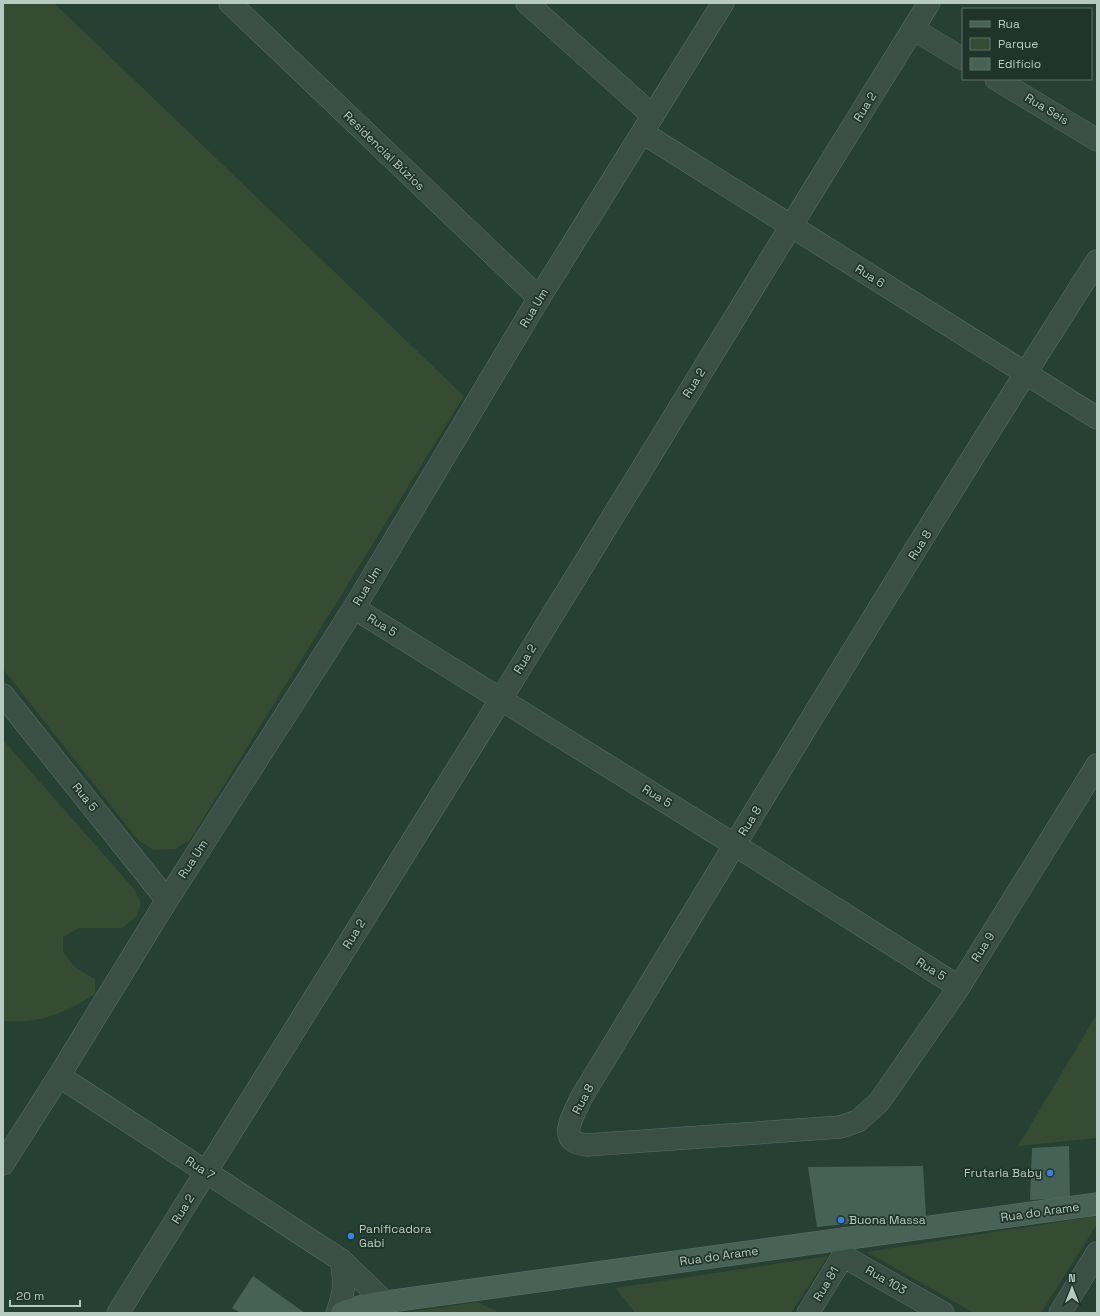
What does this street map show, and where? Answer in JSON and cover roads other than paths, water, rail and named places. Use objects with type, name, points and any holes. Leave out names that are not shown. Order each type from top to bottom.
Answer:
[{"type":"main road","name":"Rua do Arame","points":[[342,1313],[366,1305],[385,1302],[843,1248],[1097,1204]]},
{"type":"street","name":"Residencial Búzios","points":[[230,3],[539,298]]},
{"type":"street","name":"Rua 6","points":[[527,3],[648,125],[790,226],[1097,418]]},
{"type":"street","name":"Rua Um","points":[[3,1164],[167,900],[354,608],[539,298],[723,3]]},
{"type":"street","name":"Rua 2","points":[[118,1313],[500,699],[790,226],[930,3]]},
{"type":"street","points":[[913,29],[962,58]]},
{"type":"street","name":"Rua Seis","points":[[998,80],[1097,140]]},
{"type":"street","name":"Rua 8","points":[[858,1121],[840,1127],[587,1145],[574,1142],[569,1136],[570,1124],[582,1098],[735,845],[1025,373],[1097,261]]},
{"type":"street","name":"Rua 5","points":[[354,608],[735,845],[959,987]]},
{"type":"street","name":"Rua 5","points":[[3,695],[167,900]]},
{"type":"street","name":"Rua 9","points":[[858,1121],[879,1102],[959,987],[1097,765]]},
{"type":"street","name":"Rua 7","points":[[59,1076],[341,1260],[385,1302]]},
{"type":"street","name":"Rua 81","points":[[808,1313],[843,1248]]},
{"type":"street","name":"Rua 103","points":[[843,1248],[943,1313]]},
{"type":"street","points":[[1060,1313],[1097,1253]]},
{"type":"street","points":[[337,1313],[343,1297],[344,1278],[341,1260]]},
{"type":"place","name":"Frutaria Baby","points":[[1050,1173]]},
{"type":"place","name":"Buona Massa","points":[[841,1220]]},
{"type":"place","name":"Panificadora Gabi","points":[[351,1236]]}]
